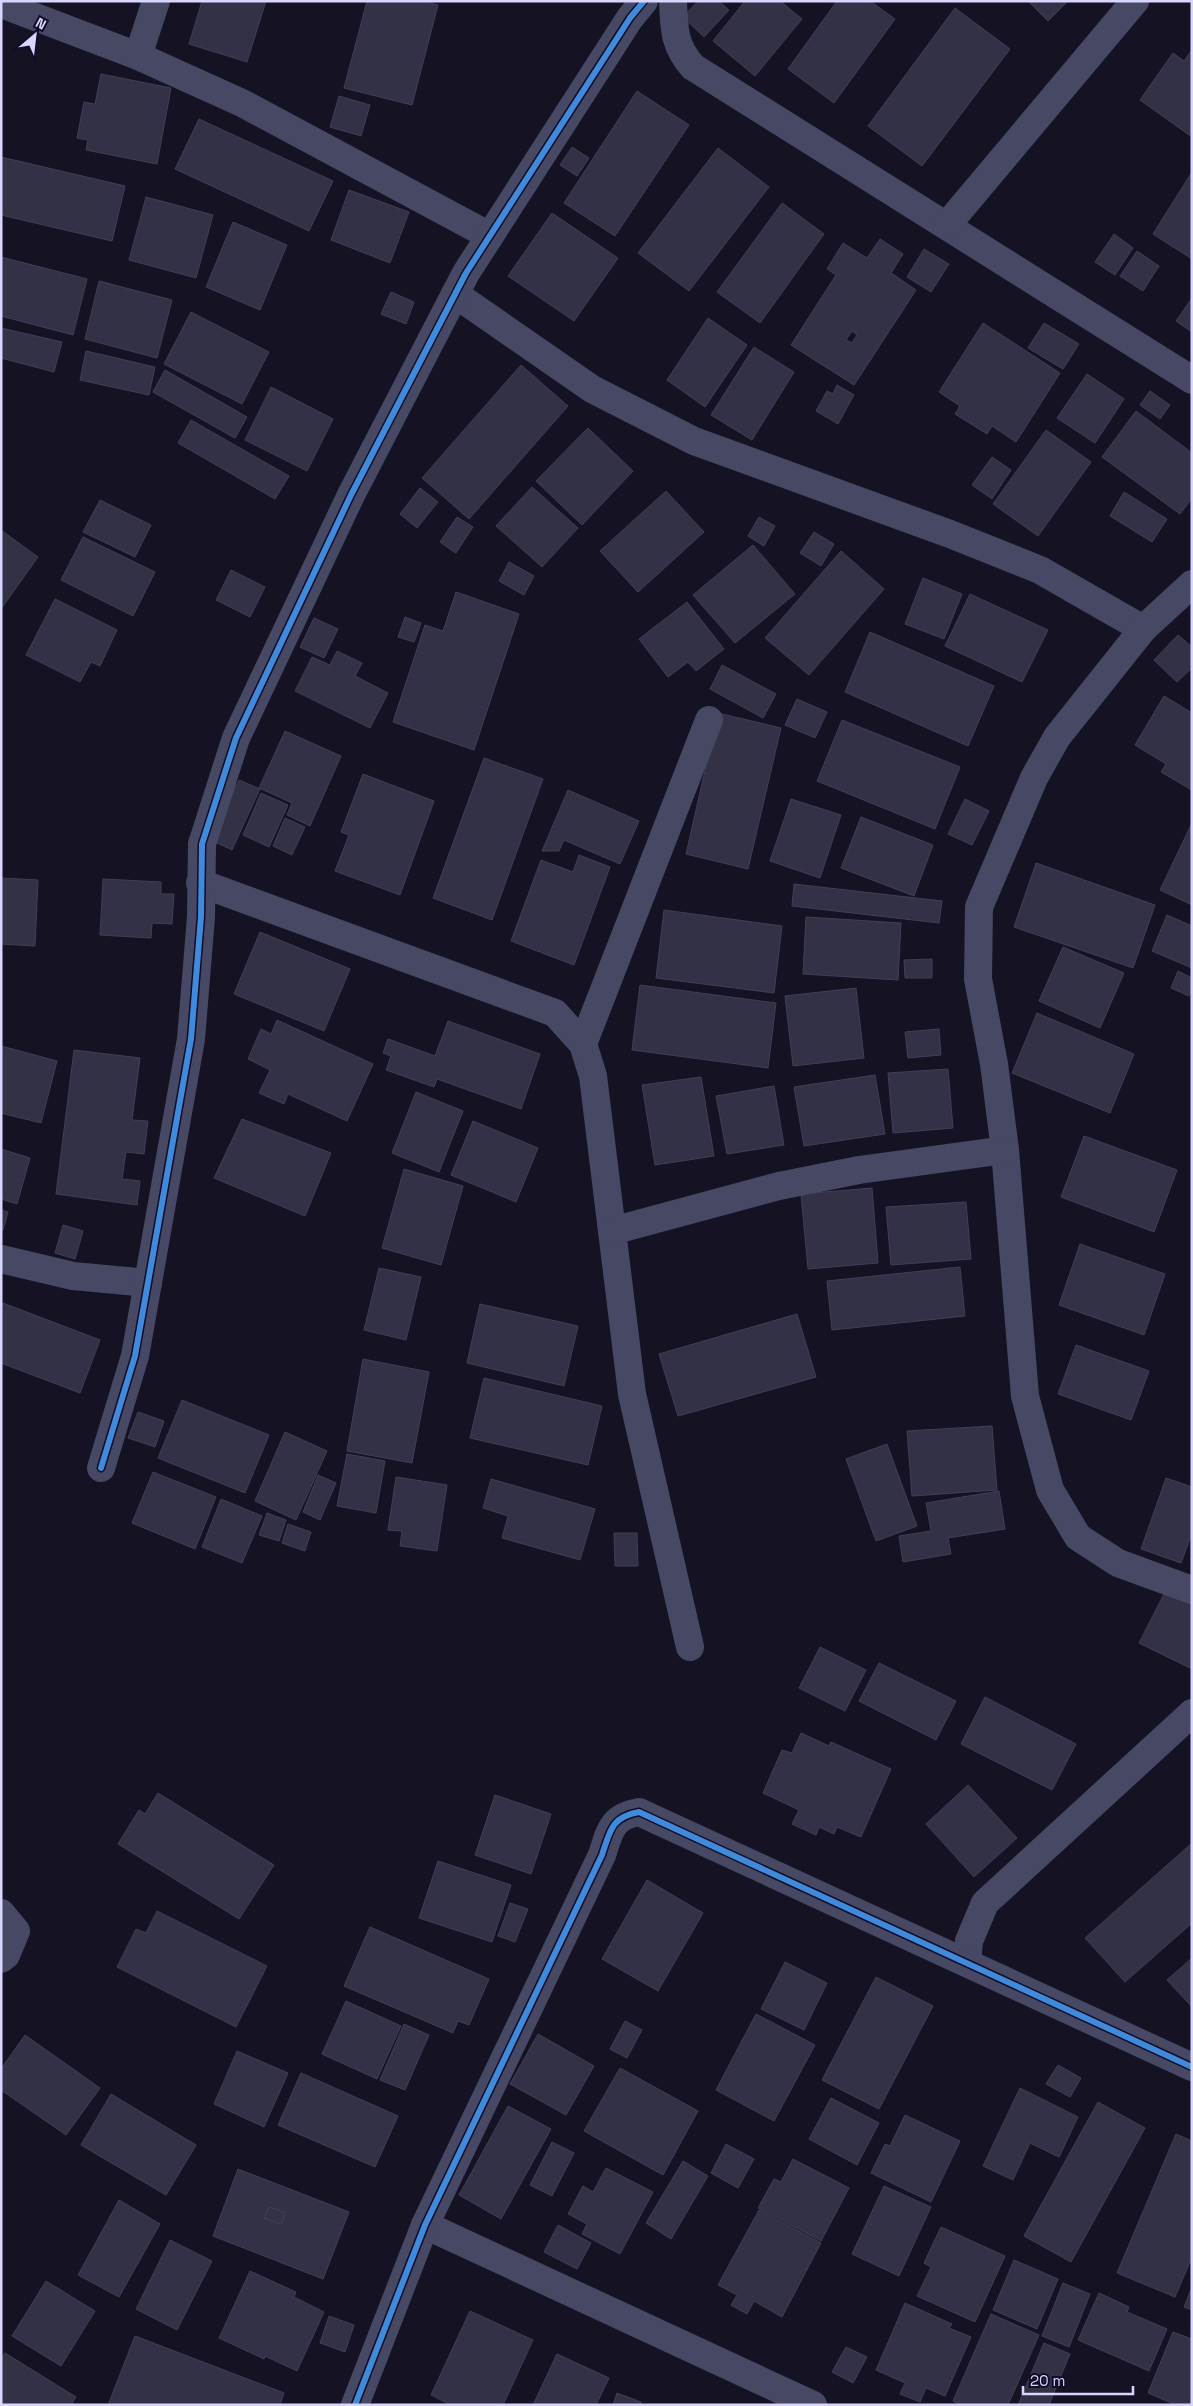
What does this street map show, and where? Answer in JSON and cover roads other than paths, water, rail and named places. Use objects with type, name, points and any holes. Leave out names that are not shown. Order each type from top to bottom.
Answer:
[{"type":"street","points":[[138,56],[156,1]]},
{"type":"street","points":[[101,1468],[135,1356],[191,1039],[201,916],[202,844],[236,738],[351,495],[455,294],[490,236],[625,26],[644,1]]},
{"type":"street","points":[[673,1],[677,40],[682,54],[693,67],[1192,380]]},
{"type":"street","points":[[947,225],[1135,1]]},
{"type":"street","points":[[1,4],[138,56],[242,103],[490,236]]},
{"type":"street","points":[[455,294],[592,389],[694,441],[950,534],[1040,570],[1142,629]]},
{"type":"street","points":[[1192,584],[1142,629],[1057,737],[1034,778],[979,908],[978,979],[994,1064],[1005,1150],[1026,1396],[1050,1490],[1078,1537],[1118,1563],[1192,1590]]},
{"type":"street","points":[[583,1044],[709,720]]},
{"type":"street","points":[[200,883],[555,1013],[583,1044],[593,1076],[632,1394],[690,1647]]},
{"type":"street","points":[[612,1230],[779,1186],[859,1170],[1005,1150]]},
{"type":"street","points":[[1,1258],[73,1276],[148,1283]]},
{"type":"street","points":[[966,1963],[969,1941],[985,1903],[1192,1713]]},
{"type":"street","points":[[355,2405],[425,2225],[598,1864],[612,1826],[624,1815],[639,1812],[1192,2067]]},
{"type":"street","points":[[1,1913],[16,1931],[6,1955],[1,1959]]},
{"type":"street","points":[[425,2225],[813,2405]]}]
